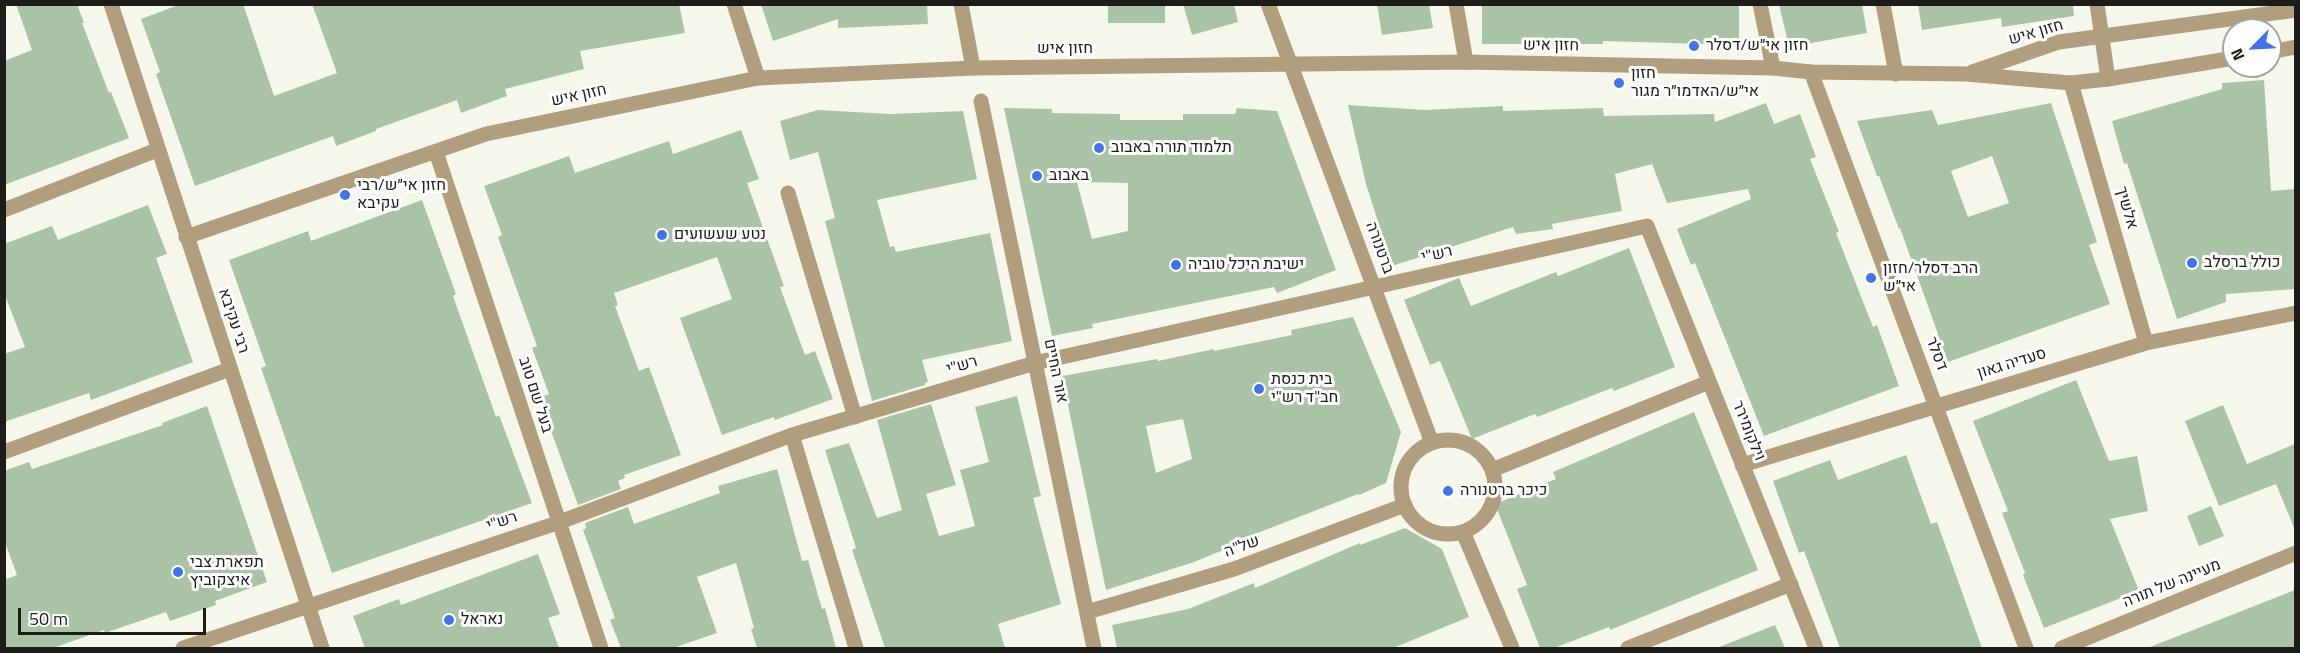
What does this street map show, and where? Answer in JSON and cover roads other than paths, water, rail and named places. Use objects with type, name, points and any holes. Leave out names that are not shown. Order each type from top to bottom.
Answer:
[{"type":"street","name":"רבי עקיבא","points":[[111,4],[322,648]]},
{"type":"street","points":[[734,4],[758,78]]},
{"type":"street","points":[[961,4],[973,68]]},
{"type":"street","name":"ברטנורה","points":[[1269,4],[1432,443]]},
{"type":"street","points":[[1456,4],[1466,62]]},
{"type":"street","points":[[1760,4],[1773,68]]},
{"type":"street","points":[[1883,4],[1896,74]]},
{"type":"street","points":[[2097,4],[2108,79]]},
{"type":"street","name":"חזון איש","points":[[1966,74],[2059,42],[2102,38],[2295,10]]},
{"type":"street","name":"חזון איש","points":[[186,237],[486,134],[758,78],[973,68],[1466,62],[1966,74],[2071,83],[2222,60]]},
{"type":"street","name":"דסלר","points":[[1811,72],[2026,648]]},
{"type":"street","name":"אלשיך","points":[[2071,83],[2146,343]]},
{"type":"street","name":"אור החיים","points":[[981,101],[1094,648]]},
{"type":"street","points":[[4,210],[158,150]]},
{"type":"street","name":"בעל שם טוב","points":[[436,152],[601,648]]},
{"type":"street","points":[[788,192],[855,417]]},
{"type":"street","name":"רש\"י","points":[[183,648],[558,523],[792,435],[1035,363],[1647,226]]},
{"type":"street","name":"וילקומירר","points":[[1647,226],[1816,648]]},
{"type":"street","name":"סעדיה גאון","points":[[1742,465],[2146,343],[2295,313]]},
{"type":"street","points":[[4,452],[230,369]]},
{"type":"street","points":[[1492,470],[1709,382]]},
{"type":"street","points":[[792,435],[856,648]]},
{"type":"street","points":[[1447,440],[1467,445],[1484,458],[1492,470],[1495,484],[1494,500],[1487,514],[1477,525],[1463,532],[1449,534],[1429,530],[1412,517],[1405,505],[1402,490],[1403,475],[1409,461],[1419,450],[1432,443],[1447,440]]},
{"type":"street","name":"של\"ה","points":[[1087,612],[1233,569],[1405,505]]},
{"type":"street","points":[[1463,532],[1512,648]]},
{"type":"street","name":"מעיינה של תורה","points":[[2062,648],[2295,553]]},
{"type":"street","points":[[1628,648],[1791,584]]},
{"type":"place","name":"חזון אי״ש/דסלר","points":[[1694,46]]},
{"type":"place","name":"חזון אי״ש/האדמו״ר מגור","points":[[1619,83]]},
{"type":"place","name":"תלמוד תורה באבוב","points":[[1099,148]]},
{"type":"place","name":"באבוב","points":[[1037,176]]},
{"type":"place","name":"חזון אי״ש/רבי עקיבא","points":[[345,195]]},
{"type":"place","name":"נטע שעשועים","points":[[662,235]]},
{"type":"place","name":"כולל ברסלב","points":[[2192,263]]},
{"type":"place","name":"ישיבת היכל טוביה","points":[[1176,265]]},
{"type":"place","name":"הרב דסלר/חזון אי״ש","points":[[1871,278]]},
{"type":"place","name":"בית כנסת חב\"ד רש\"י","points":[[1259,389]]},
{"type":"place","name":"כיכר ברטנורה","points":[[1448,491]]},
{"type":"place","name":"תפארת צבי איצקוביץ","points":[[178,572]]},
{"type":"place","name":"נאראל","points":[[449,620]]}]
